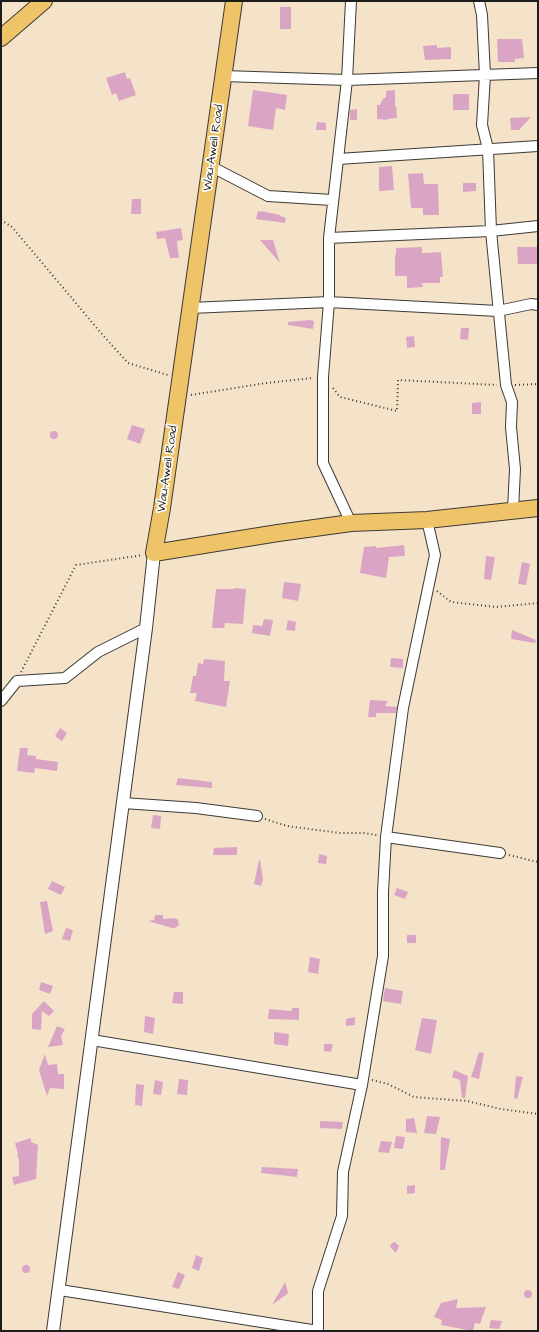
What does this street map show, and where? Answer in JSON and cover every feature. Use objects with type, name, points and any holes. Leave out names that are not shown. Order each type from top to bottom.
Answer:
[{"type":"main road","points":[[1,38],[44,1]]},
{"type":"main road","name":"Wau-Aweil Road","points":[[154,553],[162,508],[190,308],[212,166],[234,1]]},
{"type":"main road","points":[[154,553],[351,523],[427,520],[538,508]]},
{"type":"street","points":[[351,1],[347,80],[332,200],[329,238],[329,302],[323,378],[323,463],[351,523]]},
{"type":"street","points":[[479,1],[482,15],[485,75],[482,125],[488,149],[490,231],[506,385],[512,402],[511,427],[515,469],[513,510]]},
{"type":"street","points":[[224,76],[347,80],[538,73]]},
{"type":"street","points":[[338,159],[538,146]]},
{"type":"street","points":[[212,166],[268,196],[332,200]]},
{"type":"street","points":[[329,238],[490,231],[538,226]]},
{"type":"street","points":[[190,308],[329,302],[498,311],[531,304],[538,305]]},
{"type":"street","points":[[60,1290],[318,1331],[318,1291],[342,1216],[343,1172],[362,1085],[382,956],[386,837],[403,708],[435,555],[427,520]]},
{"type":"street","points":[[53,1331],[60,1290],[146,628],[154,553]]},
{"type":"street","points":[[1,701],[17,681],[65,678],[98,652],[146,628]]},
{"type":"street","points":[[123,803],[196,808],[257,816]]},
{"type":"street","points":[[386,837],[500,853]]},
{"type":"street","points":[[92,1040],[362,1085]]},
{"type":"path","points":[[1,220],[12,227],[100,333],[128,363],[181,379]]},
{"type":"path","points":[[178,398],[266,383],[323,378],[340,397],[397,411],[398,380],[506,385],[538,384]]},
{"type":"path","points":[[17,681],[76,565],[154,553]]},
{"type":"path","points":[[430,580],[438,593],[451,602],[496,608],[538,603]]},
{"type":"path","points":[[257,816],[287,826],[340,833],[364,833],[386,837]]},
{"type":"path","points":[[500,853],[538,862]]},
{"type":"path","points":[[362,1085],[372,1080],[388,1084],[414,1097],[467,1101],[501,1109],[538,1114]]},
{"type":"building","points":[[280,7],[291,7],[291,29],[280,29]]},
{"type":"building","points":[[497,39],[522,39],[524,58],[515,59],[515,62],[498,62]]},
{"type":"building","points":[[437,45],[437,48],[451,47],[451,59],[425,60],[423,46]]},
{"type":"building","points":[[125,72],[127,79],[130,78],[136,95],[119,101],[116,93],[112,95],[106,78]]},
{"type":"building","points":[[253,90],[287,95],[285,110],[276,108],[273,130],[248,126]]},
{"type":"building","points":[[395,90],[397,118],[387,120],[377,119],[377,105],[380,105],[382,100],[386,97],[386,91]]},
{"type":"building","points":[[453,94],[469,94],[469,110],[453,110]]},
{"type":"building","points":[[357,109],[357,120],[350,120],[350,110]]},
{"type":"building","points":[[531,117],[519,130],[511,130],[510,118]]},
{"type":"building","points":[[317,122],[326,123],[326,130],[316,130]]},
{"type":"building","points":[[392,166],[394,190],[379,191],[379,167]]},
{"type":"building","points":[[423,173],[424,184],[438,184],[439,215],[423,215],[423,208],[411,208],[408,174]]},
{"type":"building","points":[[463,183],[476,183],[476,191],[463,192]]},
{"type":"building","points":[[132,199],[141,199],[141,214],[131,214]]},
{"type":"building","points":[[258,211],[280,215],[286,218],[285,223],[256,219]]},
{"type":"building","points":[[181,228],[183,240],[177,241],[179,258],[170,258],[165,238],[157,239],[156,232]]},
{"type":"building","points":[[260,240],[273,240],[280,263]]},
{"type":"building","points":[[422,247],[422,253],[441,252],[443,277],[440,277],[440,283],[422,283],[423,287],[407,288],[407,276],[395,276],[396,248]]},
{"type":"building","points":[[517,247],[538,247],[538,264],[518,264]]},
{"type":"building","points":[[314,321],[313,329],[288,325],[288,322]]},
{"type":"building","points":[[461,328],[469,328],[468,340],[460,339]]},
{"type":"building","points":[[414,336],[415,347],[407,348],[406,337]]},
{"type":"building","points":[[481,402],[481,414],[472,414],[472,403]]},
{"type":"building","points":[[132,425],[145,429],[140,444],[127,439]]},
{"type":"building","points":[[52,431],[56,431],[58,435],[56,439],[52,439],[50,437],[50,433]]},
{"type":"building","points":[[404,545],[405,556],[389,557],[386,578],[360,573],[364,547],[376,546],[376,548]]},
{"type":"building","points":[[486,556],[495,557],[491,580],[484,579]]},
{"type":"building","points":[[522,562],[530,564],[526,585],[518,584]]},
{"type":"building","points":[[284,582],[301,584],[298,601],[282,598]]},
{"type":"building","points":[[216,589],[246,589],[243,624],[225,623],[224,628],[212,628]]},
{"type":"building","points":[[264,619],[273,620],[270,636],[252,633],[253,625],[262,626]]},
{"type":"building","points":[[288,620],[296,622],[295,631],[286,630]]},
{"type":"building","points":[[512,630],[536,640],[535,643],[511,639]]},
{"type":"building","points":[[391,658],[403,659],[403,668],[390,667]]},
{"type":"building","points":[[204,659],[225,661],[224,681],[230,681],[226,707],[195,701],[197,693],[190,693],[193,676],[196,676],[198,663],[203,664]]},
{"type":"building","points":[[370,700],[388,701],[385,706],[397,707],[396,713],[376,713],[376,717],[368,717]]},
{"type":"building","points":[[60,728],[67,733],[62,741],[55,736]]},
{"type":"building","points":[[20,748],[28,748],[27,755],[36,756],[36,759],[58,762],[57,771],[35,768],[34,773],[17,771]]},
{"type":"building","points":[[178,778],[212,782],[212,788],[176,785]]},
{"type":"building","points":[[153,815],[161,816],[160,829],[151,828]]},
{"type":"building","points":[[237,847],[237,855],[213,855],[214,848]]},
{"type":"building","points":[[319,854],[327,856],[326,864],[318,863]]},
{"type":"building","points":[[259,860],[263,880],[261,886],[254,884]]},
{"type":"building","points":[[52,881],[65,887],[61,895],[48,889]]},
{"type":"building","points":[[397,888],[408,892],[405,899],[394,895]]},
{"type":"building","points":[[47,901],[53,931],[45,934],[40,902]]},
{"type":"building","points":[[155,915],[163,915],[163,919],[175,918],[178,920],[179,925],[172,928],[148,921],[154,920]]},
{"type":"building","points":[[66,928],[73,930],[70,941],[62,939]]},
{"type":"building","points":[[407,935],[416,935],[416,943],[407,943]]},
{"type":"building","points":[[310,957],[320,959],[318,974],[308,972]]},
{"type":"building","points":[[41,982],[53,986],[50,994],[39,990]]},
{"type":"building","points":[[385,988],[403,991],[401,1004],[383,1001]]},
{"type":"building","points":[[174,992],[183,992],[183,1004],[172,1003]]},
{"type":"building","points":[[44,1001],[54,1011],[49,1016],[42,1011],[41,1030],[32,1029],[32,1014]]},
{"type":"building","points":[[292,1008],[299,1008],[299,1020],[268,1019],[269,1009],[292,1011]]},
{"type":"building","points":[[145,1016],[155,1018],[153,1034],[144,1032]]},
{"type":"building","points":[[355,1017],[355,1025],[346,1026],[346,1019]]},
{"type":"building","points":[[422,1018],[437,1020],[431,1054],[415,1050]]},
{"type":"building","points":[[57,1026],[65,1029],[61,1036],[63,1045],[48,1047]]},
{"type":"building","points":[[274,1032],[289,1034],[288,1046],[274,1044]]},
{"type":"building","points":[[324,1044],[333,1044],[331,1052],[324,1051]]},
{"type":"building","points":[[479,1052],[484,1053],[479,1079],[471,1077]]},
{"type":"building","points":[[45,1054],[48,1065],[57,1064],[58,1074],[64,1074],[64,1089],[50,1088],[47,1096],[39,1070]]},
{"type":"building","points":[[454,1070],[468,1076],[465,1098],[462,1098],[460,1080],[452,1077]]},
{"type":"building","points":[[516,1076],[523,1077],[517,1099],[514,1098]]},
{"type":"building","points":[[179,1079],[188,1080],[187,1095],[177,1094]]},
{"type":"building","points":[[155,1080],[163,1082],[161,1095],[153,1094]]},
{"type":"building","points":[[136,1084],[144,1085],[142,1106],[135,1105]]},
{"type":"building","points":[[427,1116],[440,1117],[436,1134],[424,1133]]},
{"type":"building","points":[[414,1118],[417,1133],[406,1132],[406,1119]]},
{"type":"building","points":[[320,1121],[343,1122],[342,1129],[320,1128]]},
{"type":"building","points":[[396,1136],[405,1137],[403,1149],[394,1148]]},
{"type":"building","points":[[441,1137],[450,1139],[445,1170],[440,1170]]},
{"type":"building","points":[[31,1138],[31,1142],[38,1145],[36,1179],[14,1185],[12,1177],[19,1176],[19,1160],[15,1143]]},
{"type":"building","points":[[381,1141],[392,1142],[389,1153],[378,1152]]},
{"type":"building","points":[[262,1167],[298,1169],[297,1177],[261,1173]]},
{"type":"building","points":[[415,1185],[415,1193],[407,1194],[407,1186]]},
{"type":"building","points":[[395,1242],[399,1246],[396,1253],[390,1246]]},
{"type":"building","points":[[196,1255],[203,1258],[199,1271],[192,1268]]},
{"type":"building","points":[[24,1265],[28,1265],[30,1269],[28,1273],[24,1273],[22,1271],[22,1267]]},
{"type":"building","points":[[178,1272],[185,1275],[179,1289],[172,1287]]},
{"type":"building","points":[[285,1282],[288,1292],[287,1294],[272,1305]]},
{"type":"building","points":[[526,1290],[530,1290],[532,1294],[530,1298],[526,1298],[524,1296],[524,1292]]},
{"type":"building","points":[[458,1299],[456,1308],[486,1307],[480,1324],[475,1323],[473,1331],[441,1325],[442,1320],[434,1317],[441,1303]]},
{"type":"building","points":[[491,1320],[502,1321],[499,1329],[489,1328]]}]
